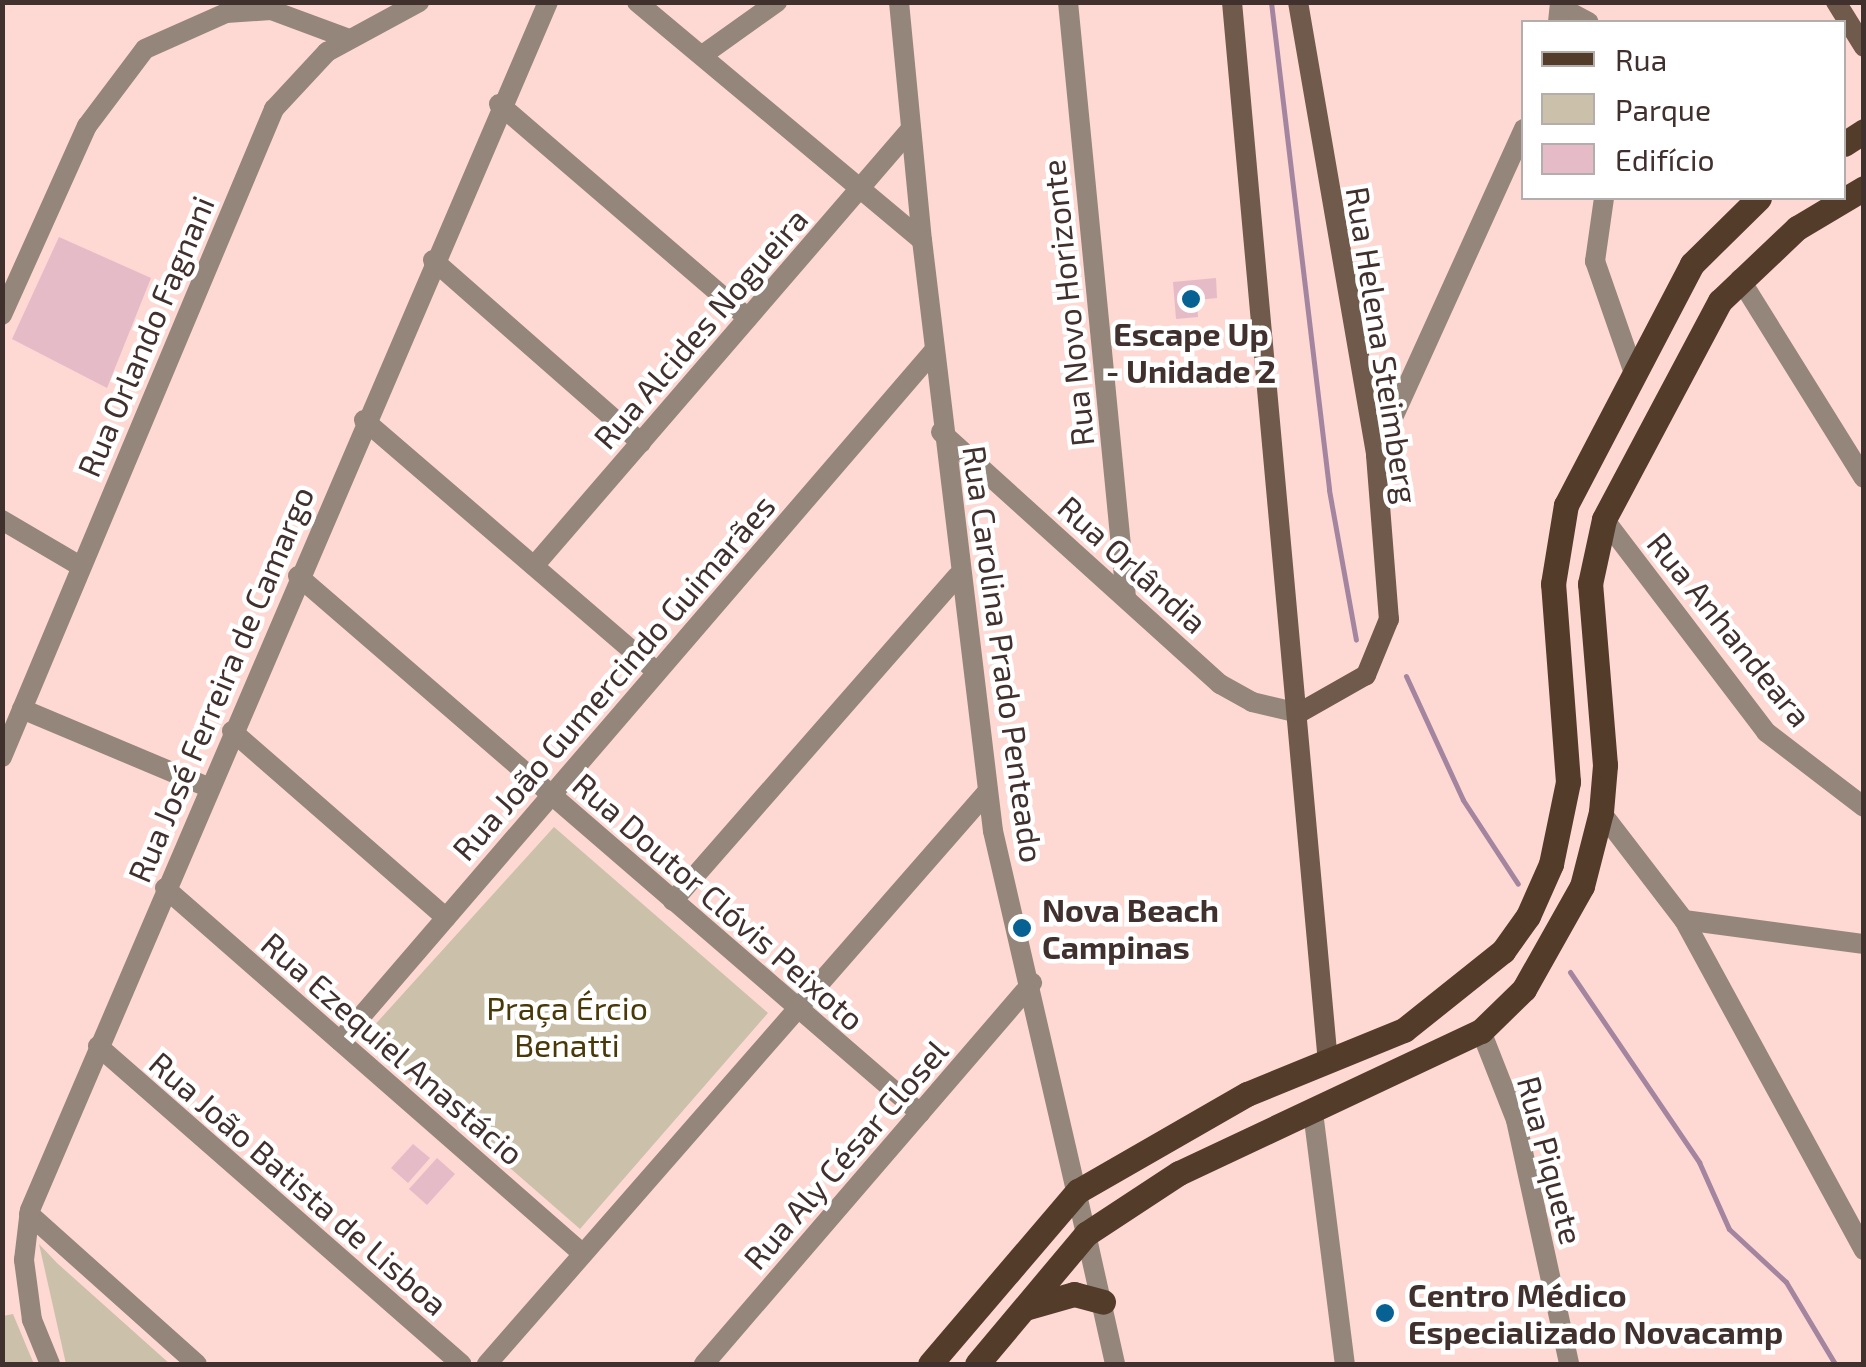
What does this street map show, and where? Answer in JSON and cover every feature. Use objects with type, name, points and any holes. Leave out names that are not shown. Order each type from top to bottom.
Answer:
[{"type":"main road","points":[[1232,2],[1328,1062]]},
{"type":"main road","name":"Rua Helena Steimberg","points":[[1298,2],[1376,456],[1384,641],[1356,685],[1299,713]]},
{"type":"main road","points":[[1836,2],[1864,47]]},
{"type":"main road","points":[[930,1364],[1078,1192],[1161,1137],[1404,1030],[1457,994],[1528,916],[1552,864],[1568,782],[1558,544],[1566,505],[1632,370],[1692,264],[1758,200]]},
{"type":"main road","points":[[977,1364],[1086,1234],[1179,1173],[1482,1031],[1560,936],[1601,812],[1604,782],[1590,584],[1604,519],[1627,464],[1740,279],[1797,228],[1844,200]]},
{"type":"main road","points":[[1568,782],[1587,773],[1604,782]]},
{"type":"main road","points":[[1457,994],[1482,1031]]},
{"type":"main road","points":[[1161,1137],[1179,1173]]},
{"type":"main road","points":[[1026,1308],[1074,1294],[1103,1302]]},
{"type":"street","name":"Rua Orlando Fagnani","points":[[2,757],[274,109],[298,76],[349,40],[420,2]]},
{"type":"street","name":"Rua José Ferreira de Camargo","points":[[529,2],[530,37]]},
{"type":"street","name":"Rua José Ferreira de Camargo","points":[[50,1364],[30,1305],[30,1214],[432,260],[548,2]]},
{"type":"street","points":[[637,2],[704,54],[922,240]]},
{"type":"street","points":[[704,54],[777,2]]},
{"type":"street","name":"Rua Carolina Prado Penteado","points":[[900,2],[932,353],[988,790],[1114,1364]]},
{"type":"street","name":"Rua Novo Horizonte","points":[[1068,2],[1126,598]]},
{"type":"street","points":[[2,315],[87,126],[145,49],[226,14],[271,10],[349,40]]},
{"type":"street","points":[[499,104],[748,318]]},
{"type":"street","name":"Rua Alcides Nogueira","points":[[534,566],[911,129]]},
{"type":"street","points":[[1376,456],[1521,136]]},
{"type":"street","points":[[1604,200],[1595,261],[1632,370]]},
{"type":"street","points":[[432,260],[640,443]]},
{"type":"street","points":[[1740,279],[1864,478]]},
{"type":"street","name":"Rua João Gumercindo Guimarães","points":[[340,1041],[932,353]]},
{"type":"street","points":[[364,420],[658,672]]},
{"type":"street","name":"Rua Orlândia","points":[[941,432],[1220,684],[1252,702],[1299,713]]},
{"type":"street","name":"Rua Anhandeara","points":[[1604,519],[1766,732],[1864,807]]},
{"type":"street","points":[[2,520],[80,566]]},
{"type":"street","name":"Rua Doutor Clóvis Peixoto","points":[[298,576],[920,1113]]},
{"type":"street","points":[[673,901],[958,576]]},
{"type":"street","points":[[22,709],[208,786]]},
{"type":"street","points":[[232,731],[446,918]]},
{"type":"street","points":[[487,1364],[794,1005],[988,790]]},
{"type":"street","points":[[1601,812],[1684,920],[1864,1250]]},
{"type":"street","name":"Rua Ezequiel Anastácio","points":[[165,888],[582,1253]]},
{"type":"street","points":[[1684,920],[1864,944]]},
{"type":"street","name":"Rua Aly César Closel","points":[[704,1364],[1032,983]]},
{"type":"street","name":"Rua Piquete","points":[[1482,1031],[1516,1120],[1568,1364]]},
{"type":"street","name":"Rua João Batista de Lisboa","points":[[98,1046],[461,1364]]},
{"type":"street","points":[[1314,1112],[1345,1364]]},
{"type":"street","points":[[30,1214],[197,1364]]},
{"type":"green space","name":"Praça Ércio Benatti","points":[[554,827],[768,1013],[580,1229],[362,1039]]},
{"type":"green space","points":[[39,1244],[57,1263],[170,1364],[66,1364]]},
{"type":"green space","points":[[13,1314],[34,1364],[3,1364],[3,1316]]},
{"type":"building","points":[[59,237],[151,278],[107,388],[12,339]]},
{"type":"building","name":"Escape Up - Unidade 2","points":[[1216,278],[1217,298],[1197,300],[1198,317],[1176,319],[1173,282]]},
{"type":"building","points":[[413,1144],[430,1158],[408,1183],[391,1168]]},
{"type":"building","points":[[437,1158],[455,1174],[427,1205],[409,1189]]},
{"type":"waterway","points":[[1271,2],[1329,490],[1356,640]]},
{"type":"waterway","points":[[1406,676],[1463,800],[1518,884]]},
{"type":"waterway","points":[[1570,972],[1699,1162],[1729,1229],[1786,1282],[1835,1364]]},
{"type":"place","name":"Escape Up - Unidade 2","points":[[1191,299]]},
{"type":"place","name":"Nova Beach Campinas","points":[[1022,928]]},
{"type":"place","name":"Centro Médico Especializado Novacamp","points":[[1385,1313]]}]
